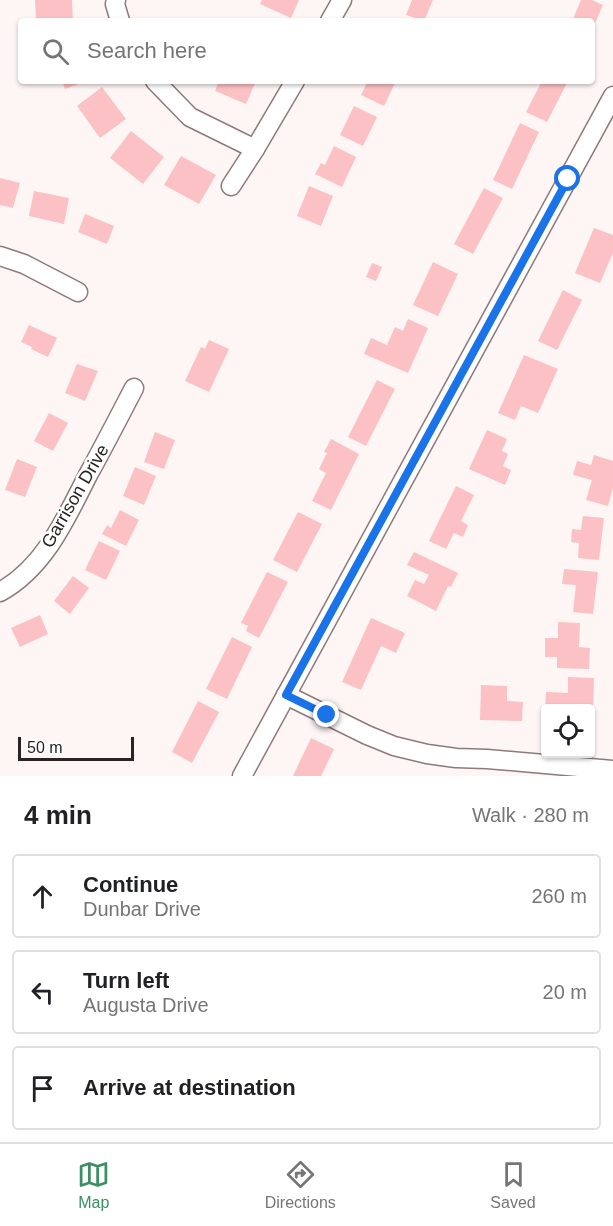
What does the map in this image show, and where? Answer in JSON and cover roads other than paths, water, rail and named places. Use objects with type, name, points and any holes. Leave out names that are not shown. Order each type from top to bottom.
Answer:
[{"type":"street","points":[[116,0],[119,18]]},
{"type":"street","points":[[332,18],[342,0]]},
{"type":"street","points":[[157,84],[190,117],[255,149]]},
{"type":"street","points":[[231,186],[293,84]]},
{"type":"street","points":[[242,776],[613,96]]},
{"type":"street","points":[[0,256],[24,264],[78,292]]},
{"type":"street","name":"Garrison Drive","points":[[0,592],[25,574],[56,537],[134,388]]},
{"type":"street","points":[[286,695],[367,735],[394,746],[427,754],[613,770]]}]
